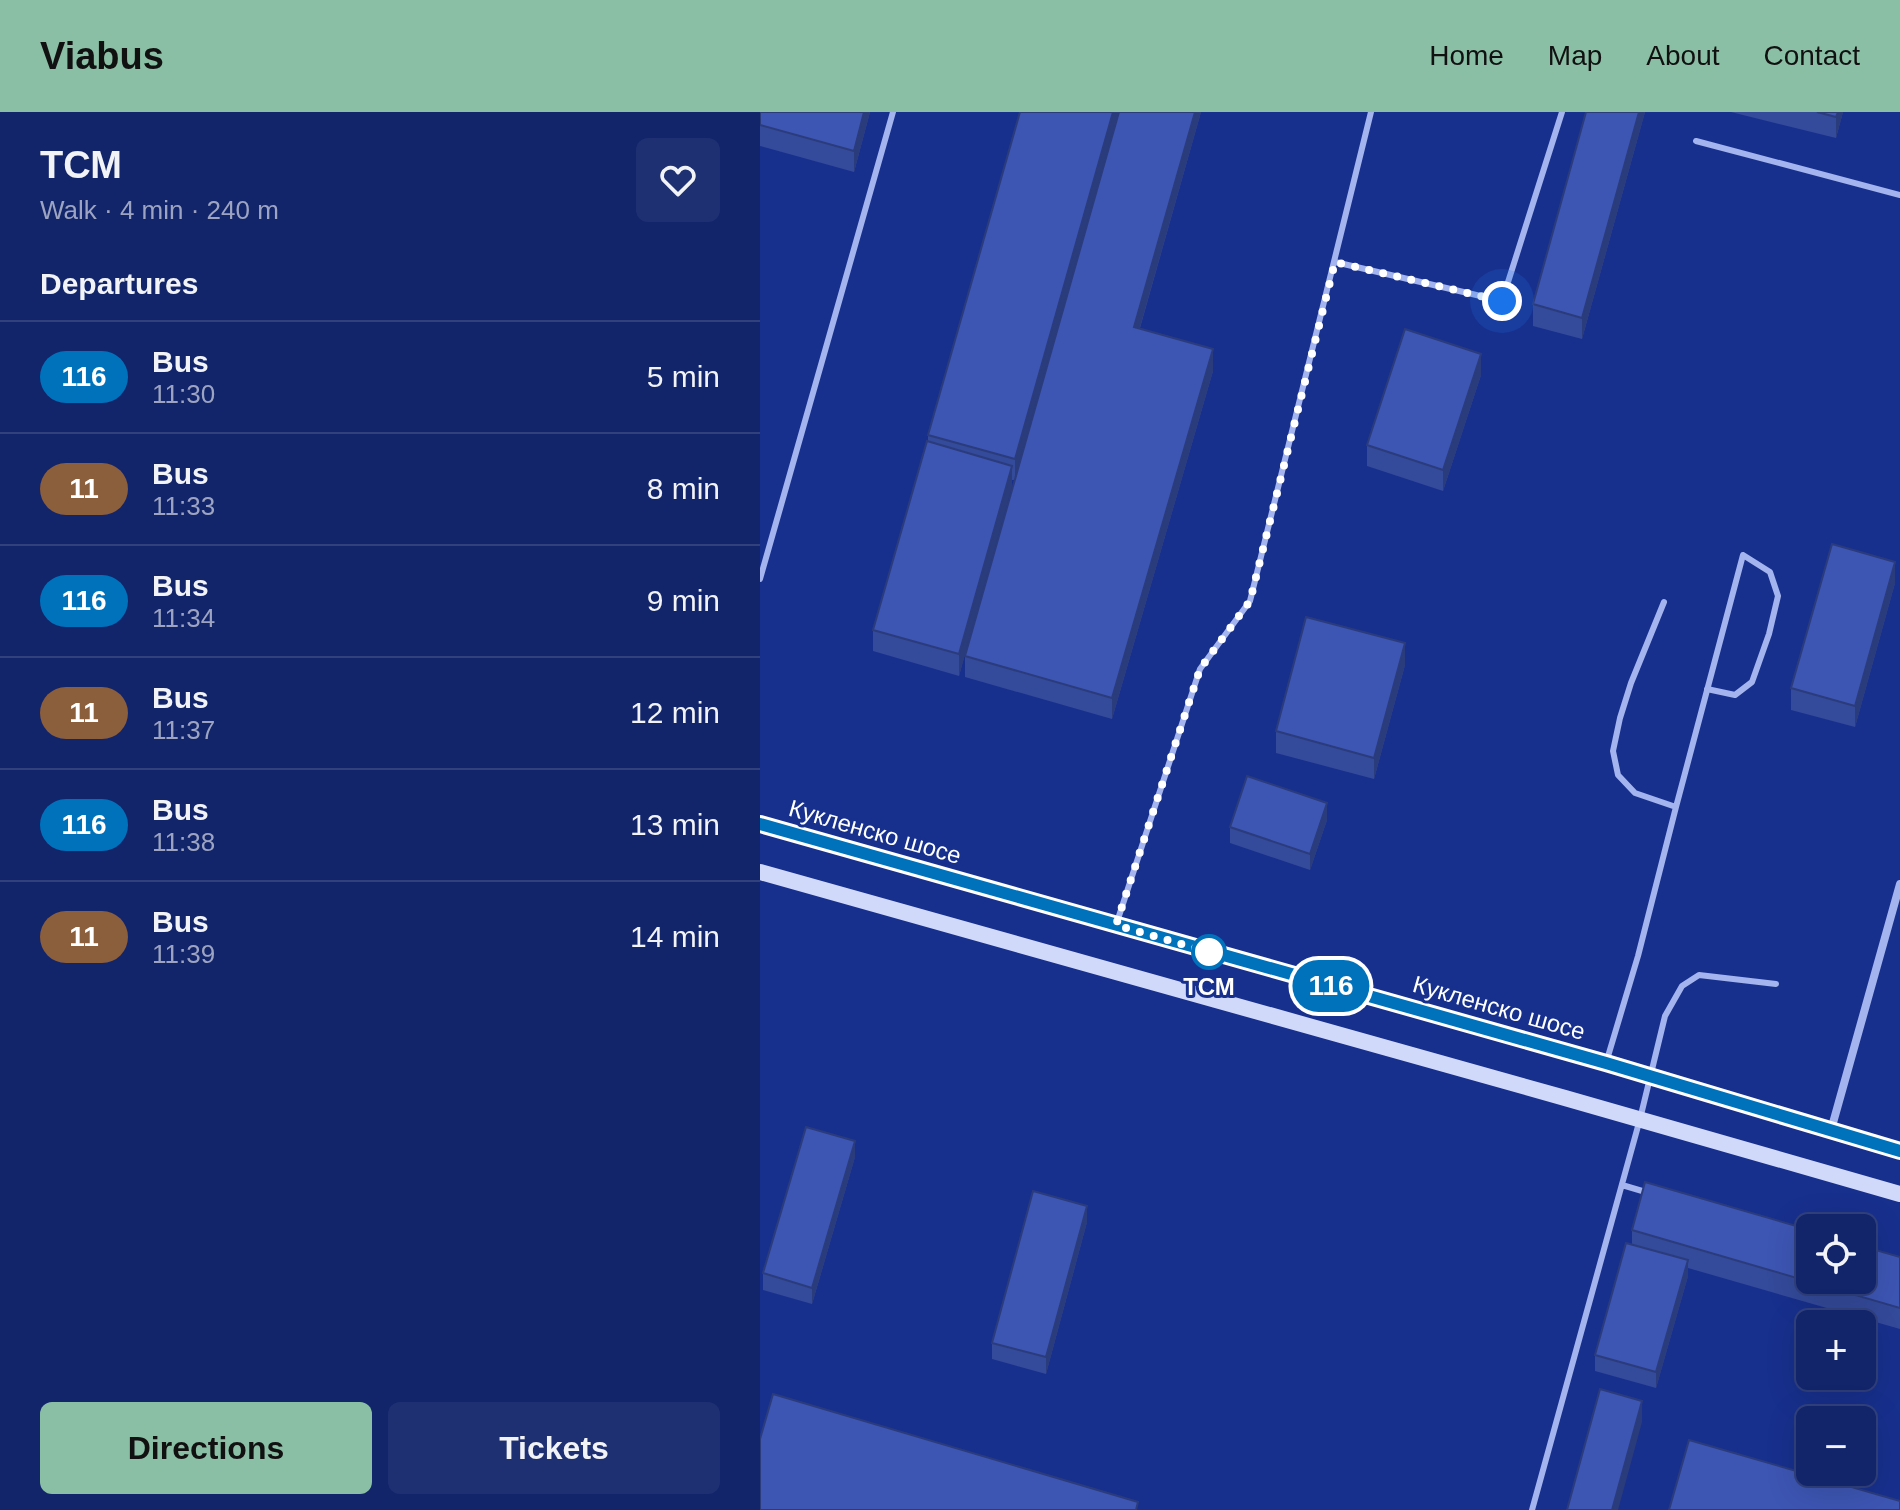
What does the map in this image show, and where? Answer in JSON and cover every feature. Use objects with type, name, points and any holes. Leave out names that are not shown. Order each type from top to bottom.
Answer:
[{"type":"main road","name":"Кукленско шосе","points":[[760,824],[1606,1063],[1900,1151]]},
{"type":"main road","points":[[760,872],[1900,1194]]},
{"type":"street","points":[[1831,1132],[1900,884]]},
{"type":"lane","points":[[760,579],[893,112]]},
{"type":"lane","points":[[1116,925],[1200,669],[1250,601],[1371,112]]},
{"type":"lane","points":[[1335,262],[1502,301],[1562,112]]},
{"type":"lane","points":[[1696,141],[1900,195]]},
{"type":"lane","points":[[1606,1063],[1638,956],[1676,807],[1727,612],[1743,555],[1770,572],[1778,596],[1769,634],[1752,682],[1735,695],[1707,689]]},
{"type":"lane","points":[[1664,602],[1631,683],[1613,751],[1618,775],[1635,793],[1676,807]]},
{"type":"lane","points":[[1532,1510],[1640,1119],[1665,1016],[1682,986],[1699,975],[1776,984]]},
{"type":"lane","points":[[1622,1185],[1651,1194]]},
{"type":"building","points":[[760,112],[864,112],[854,151],[760,125]]},
{"type":"building","points":[[1020,112],[1113,112],[1015,459],[928,435]]},
{"type":"building","points":[[1119,112],[1195,112],[1134,327],[1213,349],[1112,698],[965,656]]},
{"type":"building","points":[[1586,112],[1639,112],[1582,318],[1533,304]]},
{"type":"building","points":[[1817,112],[1838,112],[1836,117]]},
{"type":"building","points":[[1405,329],[1481,354],[1443,470],[1367,445]]},
{"type":"building","points":[[927,441],[1012,466],[959,654],[873,630]]},
{"type":"building","points":[[1832,544],[1895,562],[1855,706],[1791,688]]},
{"type":"building","points":[[1306,617],[1405,643],[1374,758],[1276,731]]},
{"type":"building","points":[[1247,776],[1327,803],[1310,854],[1230,827]]},
{"type":"building","points":[[806,1127],[855,1141],[812,1288],[763,1273]]},
{"type":"building","points":[[1645,1182],[1796,1226],[1796,1278],[1632,1230]]},
{"type":"building","points":[[1033,1191],[1087,1206],[1046,1357],[992,1343]]},
{"type":"building","points":[[1626,1243],[1688,1260],[1656,1372],[1595,1355]]},
{"type":"building","points":[[1876,1250],[1900,1257],[1900,1308],[1852,1294],[1876,1294]]},
{"type":"building","points":[[1600,1389],[1642,1401],[1612,1510],[1567,1510]]},
{"type":"building","points":[[773,1394],[1138,1502],[1136,1510],[760,1510],[760,1439]]},
{"type":"building","points":[[1689,1440],[1796,1471],[1796,1486],[1848,1486],[1900,1501],[1900,1510],[1669,1510]]},
{"type":"bus line","name":"116","points":[[760,824],[1606,1063],[1900,1151]]},
{"type":"place","name":"ТСМ","points":[[1209,952]]},
{"type":"route","points":[[1209,952],[1116,925],[1200,669],[1250,601],[1335,262],[1502,301]]}]
